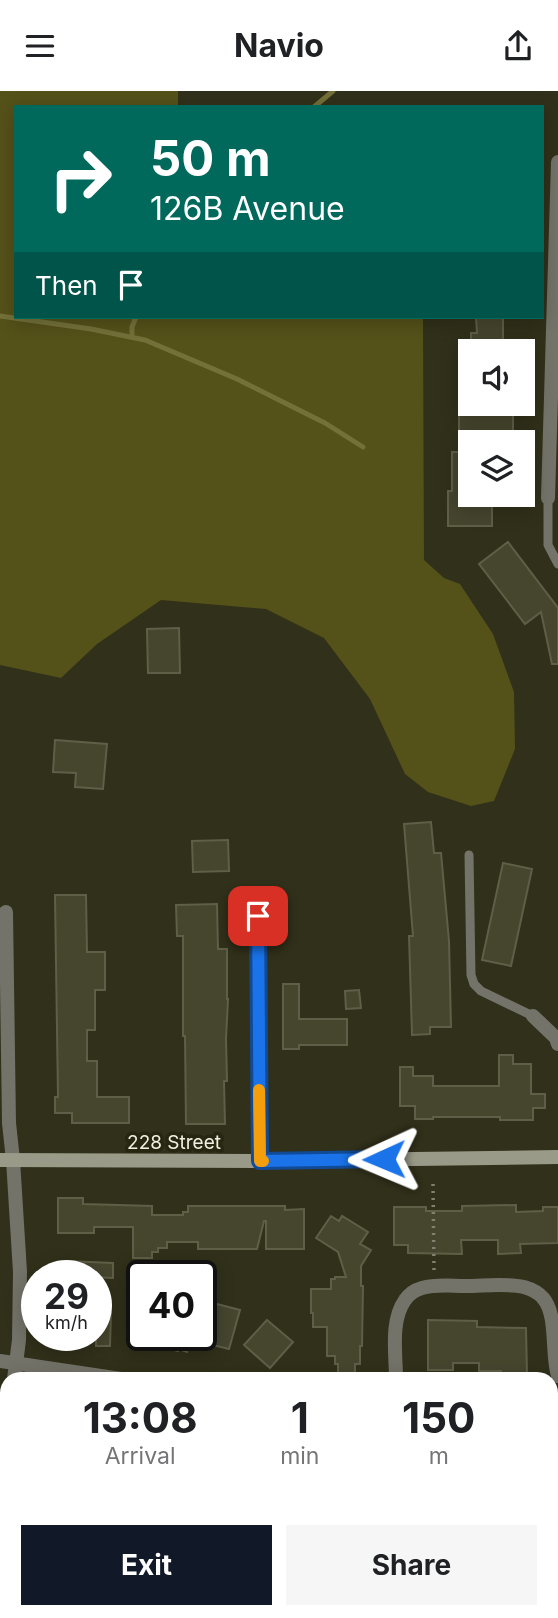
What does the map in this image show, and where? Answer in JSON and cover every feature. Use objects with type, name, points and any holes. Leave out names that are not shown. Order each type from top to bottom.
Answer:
[{"type":"street","points":[[548,498],[558,163]]},
{"type":"street","points":[[6,912],[9,1122],[7,1160],[20,1272],[19,1340],[15,1372]]},
{"type":"street","points":[[258,916],[260,1161]]},
{"type":"street","points":[[533,1016],[556,1038],[558,1044]]},
{"type":"street","name":"228 Street","points":[[7,1160],[260,1161],[558,1157]]},
{"type":"street","points":[[396,1372],[397,1316],[411,1293],[434,1286],[510,1285],[535,1291],[548,1307],[552,1319],[553,1351],[557,1372]]},
{"type":"street","points":[[0,1361],[75,1372]]},
{"type":"lane","points":[[548,498],[548,545],[558,564]]},
{"type":"lane","points":[[468,855],[471,975],[474,984],[481,991],[533,1016]]},
{"type":"path","points":[[433,1184],[434,1286]]},
{"type":"shaded area","points":[[0,91],[178,91],[178,105],[14,105],[14,319],[423,319],[424,560],[444,578],[460,584],[493,634],[514,692],[515,749],[494,801],[471,806],[428,792],[405,774],[370,699],[324,638],[266,609],[161,600],[97,644],[61,678],[0,665]]},
{"type":"building","points":[[476,319],[503,319],[503,339],[471,339],[471,333],[477,333]]},
{"type":"building","points":[[459,416],[513,416],[513,430],[459,430]]},
{"type":"building","points":[[452,452],[458,452],[458,507],[492,507],[492,526],[448,526],[448,491],[452,491]]},
{"type":"building","points":[[508,542],[558,608],[558,664],[552,664],[541,612],[525,624],[479,564]]},
{"type":"building","points":[[179,628],[180,673],[148,673],[147,629]]},
{"type":"building","points":[[55,740],[107,744],[103,789],[75,787],[76,773],[53,772]]},
{"type":"building","points":[[431,822],[434,853],[441,853],[449,941],[451,1027],[430,1027],[430,1034],[412,1035],[409,936],[413,936],[404,824]]},
{"type":"building","points":[[228,840],[229,871],[193,872],[192,841]]},
{"type":"building","points":[[503,863],[532,869],[511,966],[482,960]]},
{"type":"building","points":[[55,895],[86,895],[87,952],[105,952],[105,990],[95,990],[95,1030],[87,1030],[87,1061],[97,1061],[97,1097],[129,1097],[129,1123],[72,1123],[72,1113],[55,1113],[55,1097],[58,1097]]},
{"type":"building","points":[[217,904],[218,949],[227,949],[225,1124],[186,1124],[183,936],[177,936],[176,905]]},
{"type":"building","points":[[283,984],[299,984],[299,1019],[347,1019],[347,1045],[299,1045],[299,1049],[283,1049]]},
{"type":"building","points":[[359,990],[361,1008],[346,1009],[345,991]]},
{"type":"building","points":[[499,1055],[513,1055],[513,1064],[531,1064],[531,1094],[545,1094],[545,1108],[533,1108],[533,1120],[500,1120],[500,1117],[415,1119],[415,1106],[400,1106],[400,1067],[413,1067],[413,1076],[433,1076],[433,1086],[499,1086]]},
{"type":"building","points":[[58,1198],[83,1198],[83,1204],[152,1206],[152,1215],[183,1215],[183,1212],[188,1212],[188,1206],[285,1206],[285,1210],[304,1209],[304,1249],[266,1249],[264,1221],[257,1249],[198,1249],[198,1242],[167,1242],[167,1248],[158,1248],[158,1252],[152,1252],[152,1258],[133,1258],[133,1227],[94,1227],[94,1233],[58,1233]]},
{"type":"building","points":[[516,1205],[516,1212],[543,1211],[543,1207],[558,1207],[558,1243],[520,1244],[521,1253],[498,1254],[498,1240],[461,1240],[462,1254],[408,1253],[408,1245],[394,1245],[394,1207],[426,1207],[426,1211],[462,1211],[462,1206]]},
{"type":"building","points":[[331,1216],[339,1221],[342,1216],[368,1232],[360,1244],[371,1250],[361,1266],[362,1346],[360,1364],[355,1364],[355,1372],[338,1372],[335,1356],[327,1356],[327,1327],[313,1327],[311,1289],[331,1289],[331,1279],[346,1277],[338,1252],[316,1238]]},
{"type":"building","points":[[217,1304],[240,1310],[229,1349],[217,1346]]},
{"type":"building","points":[[267,1320],[293,1342],[270,1368],[244,1345]]},
{"type":"building","points":[[428,1320],[477,1321],[477,1327],[526,1328],[527,1372],[479,1371],[479,1363],[453,1363],[453,1370],[428,1370]]},
{"type":"waterway","points":[[316,105],[333,91]]},
{"type":"waterway","points":[[0,316],[14,318]]},
{"type":"waterway","points":[[21,319],[145,340],[237,379],[325,423],[363,447]]},
{"type":"waterway","points":[[132,337],[135,319]]},
{"type":"slow traffic","points":[[259,1090],[260,1161],[263,1161]]},
{"type":"route","points":[[258,916],[260,1161],[384,1159]]}]
